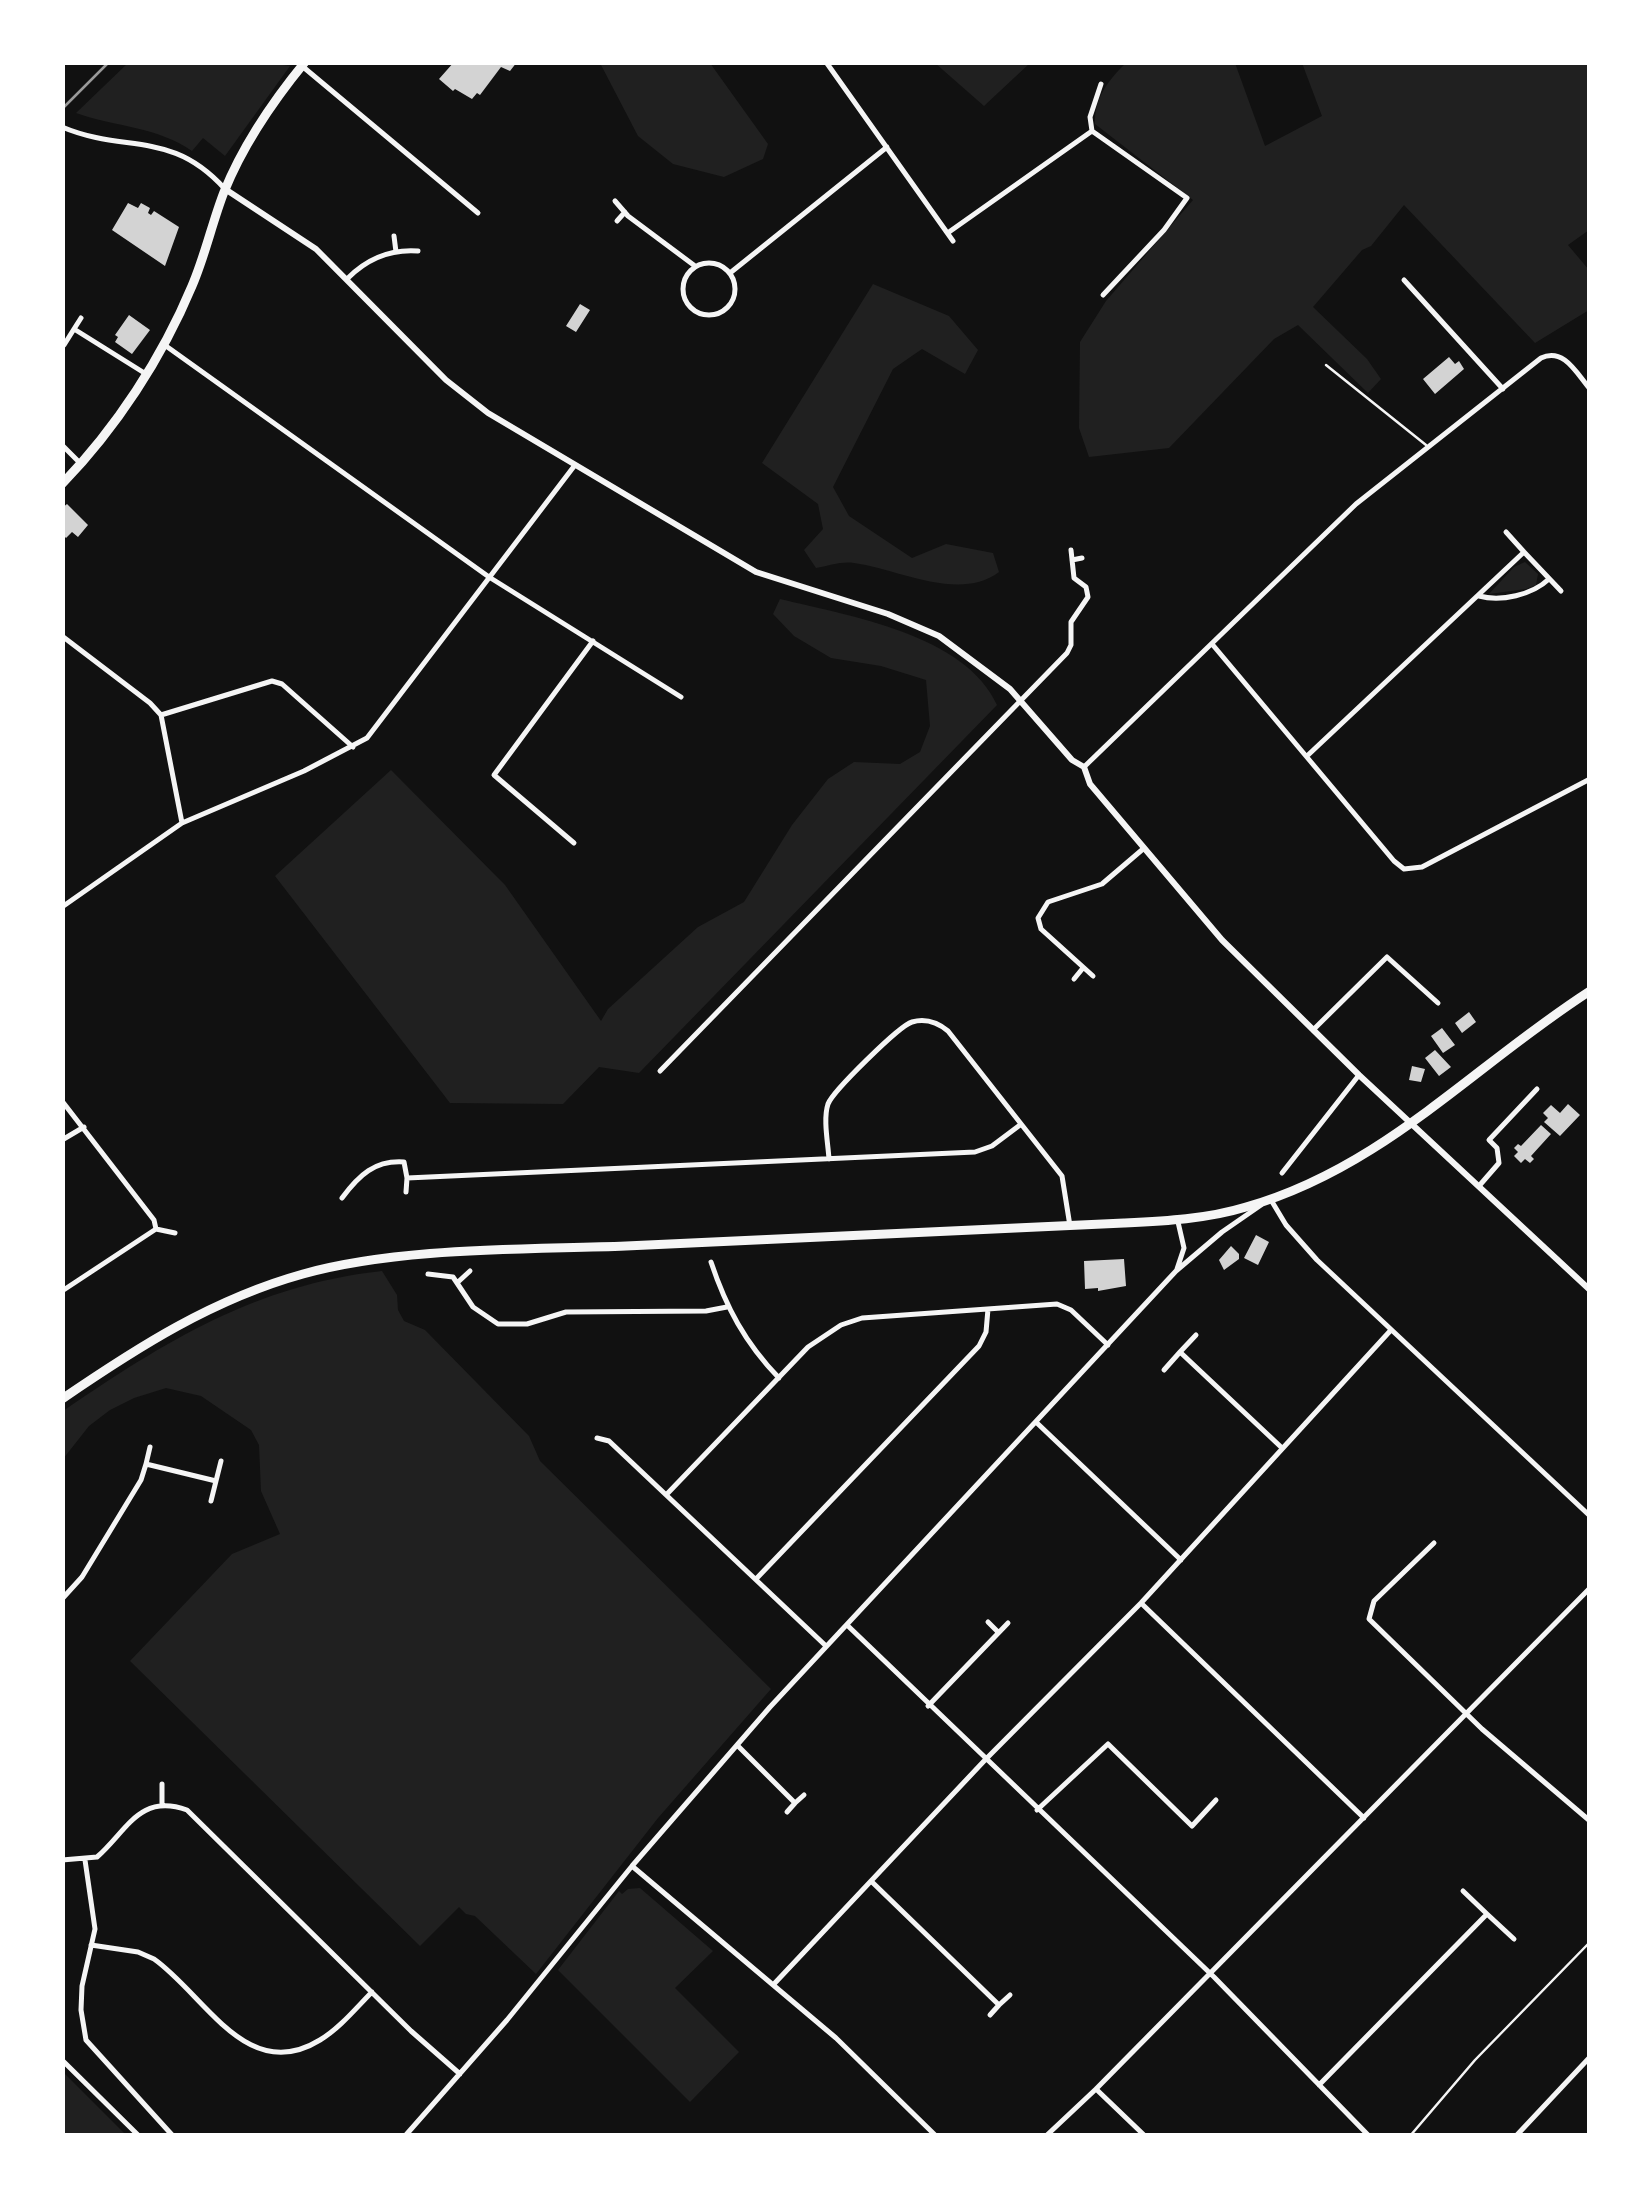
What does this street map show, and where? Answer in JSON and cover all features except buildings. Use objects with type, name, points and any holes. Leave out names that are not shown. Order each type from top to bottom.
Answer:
[{"type":"main road","points":[[62,484],[146,374],[194,284],[226,189],[257,129],[303,64]]},
{"type":"main road","points":[[62,1399],[164,1332],[210,1309],[300,1275],[363,1262],[497,1252],[1177,1220],[1243,1208],[1349,1165],[1412,1124],[1535,1028],[1590,991]]},
{"type":"street","points":[[826,62],[953,241]]},
{"type":"street","points":[[303,64],[478,213]]},
{"type":"street","points":[[1101,84],[1090,117],[1092,132],[1188,198],[1164,230],[1103,295]]},
{"type":"street","points":[[62,127],[90,136],[168,148],[203,168],[226,189],[296,234],[348,278],[446,380],[488,412],[756,572],[888,614],[940,636],[993,673],[1072,760],[1084,767],[1090,784],[1222,940],[1590,1290]]},
{"type":"street","points":[[948,232],[1092,132]]},
{"type":"street","points":[[730,273],[887,147]]},
{"type":"street","points":[[614,201],[695,266]]},
{"type":"street","points":[[617,221],[625,212]]},
{"type":"street","points":[[394,236],[396,252]]},
{"type":"street","points":[[348,278],[374,258],[418,251]]},
{"type":"street","points":[[713,263],[730,273],[735,290],[733,299],[719,314],[701,315],[686,302],[682,293],[687,274],[695,266],[713,263]]},
{"type":"street","points":[[1404,280],[1503,388]]},
{"type":"street","points":[[64,345],[81,318]]},
{"type":"street","points":[[74,328],[146,374]]},
{"type":"street","points":[[163,344],[489,577],[680,697]]},
{"type":"street","points":[[1084,767],[1332,525],[1542,358],[1555,354],[1566,360],[1590,389]]},
{"type":"street","points":[[62,444],[81,464]]},
{"type":"street","points":[[62,907],[182,823],[354,747],[371,734],[574,464]]},
{"type":"street","points":[[1506,532],[1561,591]]},
{"type":"street","points":[[660,1071],[1071,645],[1071,622],[1088,598],[1086,587],[1074,578],[1071,550]]},
{"type":"street","points":[[1308,756],[1524,552]]},
{"type":"street","points":[[1072,560],[1082,558]]},
{"type":"street","points":[[1478,596],[1533,592],[1549,579]]},
{"type":"street","points":[[62,636],[161,716],[182,823]]},
{"type":"street","points":[[574,842],[494,775],[593,641]]},
{"type":"street","points":[[1212,644],[1402,868],[1422,867],[1590,779]]},
{"type":"street","points":[[161,716],[272,680],[282,684],[354,747]]},
{"type":"street","points":[[1093,976],[1041,930],[1041,910],[1056,897],[1102,884],[1144,849]]},
{"type":"street","points":[[1313,1030],[1388,957],[1438,1002]]},
{"type":"street","points":[[1074,979],[1084,968]]},
{"type":"street","points":[[828,1159],[828,1104],[902,1027],[920,1020],[932,1021],[948,1031],[1062,1176],[1070,1226]]},
{"type":"street","points":[[1282,1173],[1359,1074]]},
{"type":"street","points":[[1479,1186],[1499,1163],[1496,1148],[1489,1140],[1537,1089]]},
{"type":"street","points":[[62,1100],[154,1220],[156,1230]]},
{"type":"street","points":[[407,1178],[984,1150],[1020,1125]]},
{"type":"street","points":[[62,1140],[84,1127]]},
{"type":"street","points":[[342,1198],[367,1169],[387,1161],[404,1162],[406,1192]]},
{"type":"street","points":[[405,2136],[632,1866],[846,1624],[1176,1271],[1222,1232],[1272,1199],[1286,1226],[1302,1242],[1590,1516]]},
{"type":"street","points":[[1176,1271],[1184,1248],[1177,1220]]},
{"type":"street","points":[[62,1291],[156,1230],[175,1233]]},
{"type":"street","points":[[711,1262],[727,1307],[752,1348],[779,1378]]},
{"type":"street","points":[[458,1282],[470,1271]]},
{"type":"street","points":[[428,1274],[453,1277],[483,1317],[511,1326],[566,1312],[706,1311],[727,1307]]},
{"type":"street","points":[[667,1494],[824,1334],[862,1318],[1063,1306],[1108,1346]]},
{"type":"street","points":[[756,1579],[979,1346],[986,1332],[988,1309]]},
{"type":"street","points":[[773,1985],[985,1760],[1141,1603],[1391,1330]]},
{"type":"street","points":[[1164,1370],[1196,1335]]},
{"type":"street","points":[[1180,1352],[1280,1447]]},
{"type":"street","points":[[1036,1423],[1181,1560]]},
{"type":"street","points":[[597,1438],[610,1441],[826,1646]]},
{"type":"street","points":[[62,1600],[82,1577],[142,1480],[150,1447]]},
{"type":"street","points":[[211,1501],[221,1460]]},
{"type":"street","points":[[146,1464],[216,1481]]},
{"type":"street","points":[[1434,1543],[1374,1601],[1368,1613],[1374,1626],[1539,1781],[1590,1821]]},
{"type":"street","points":[[1046,2136],[1590,1588]]},
{"type":"street","points":[[1141,1603],[1364,1818]]},
{"type":"street","points":[[988,1622],[998,1632]]},
{"type":"street","points":[[928,1706],[1008,1622]]},
{"type":"street","points":[[846,1624],[1210,1973],[1369,2136]]},
{"type":"street","points":[[1037,1810],[1108,1744],[1192,1826],[1216,1800]]},
{"type":"street","points":[[737,1745],[795,1803]]},
{"type":"street","points":[[162,1784],[162,1805]]},
{"type":"street","points":[[787,1812],[804,1795]]},
{"type":"street","points":[[62,1860],[97,1857],[135,1816],[162,1805],[187,1810],[460,2074]]},
{"type":"street","points":[[85,1860],[95,1911],[82,1986],[86,2040],[173,2136]]},
{"type":"street","points":[[632,1866],[836,2038],[936,2136]]},
{"type":"street","points":[[871,1881],[1000,2005]]},
{"type":"street","points":[[1463,1891],[1514,1940]]},
{"type":"street","points":[[1319,2085],[1487,1914]]},
{"type":"street","points":[[91,1945],[138,1952],[154,1959],[254,2048],[284,2052],[320,2040],[372,1992]]},
{"type":"street","points":[[990,2015],[1010,1995]]},
{"type":"street","points":[[1516,2136],[1590,2057]]},
{"type":"street","points":[[62,2060],[138,2136]]},
{"type":"street","points":[[1096,2089],[1144,2136]]},
{"type":"lane","points":[[1326,366],[1427,446]]},
{"type":"path","points":[[1410,2136],[1476,2060],[1590,1942]]},
{"type":"shaded area","points":[[263,62],[290,66],[225,156],[203,138],[192,151],[151,132],[76,113],[128,63]]},
{"type":"shaded area","points":[[600,63],[710,63],[768,144],[763,159],[724,177],[673,164],[638,136]]},
{"type":"shaded area","points":[[935,63],[1030,63],[984,106]]},
{"type":"shaded area","points":[[1126,63],[1235,63],[1265,146],[1322,116],[1302,63],[1589,63],[1589,230],[1568,245],[1589,270],[1589,310],[1535,343],[1404,205],[1313,307],[1367,359],[1381,379],[1368,393],[1298,325],[1274,339],[1169,448],[1089,457],[1079,428],[1080,342],[1106,301],[1193,200],[1095,124],[1103,90]]},
{"type":"shaded area","points":[[873,284],[949,316],[978,350],[965,374],[922,349],[893,369],[833,487],[849,516],[912,558],[946,544],[993,553],[999,572],[983,580],[947,584],[849,563],[816,568],[804,550],[823,529],[818,504],[762,463]]},
{"type":"shaded area","points":[[1525,562],[1538,574],[1536,585],[1489,594],[1514,567]]},
{"type":"shaded area","points":[[780,599],[871,621],[932,645],[959,661],[981,681],[997,705],[639,1073],[599,1067],[563,1104],[450,1103],[275,876],[391,770],[505,885],[601,1021],[608,1009],[698,927],[744,902],[792,825],[828,779],[854,762],[900,764],[920,752],[930,726],[926,680],[881,666],[831,658],[794,636],[773,614]]},
{"type":"shaded area","points":[[382,1271],[397,1295],[404,1321],[425,1330],[529,1436],[540,1461],[771,1689],[658,1818],[536,1974],[475,1916],[459,1907],[420,1946],[130,1661],[232,1554],[280,1534],[261,1491],[259,1445],[251,1430],[201,1396],[166,1388],[110,1410],[89,1426],[63,1459],[63,1411],[138,1362],[252,1303],[336,1278]]},
{"type":"shaded area","points":[[640,1888],[713,1951],[675,1988],[739,2052],[690,2102],[558,1970],[619,1891],[622,1894]]},
{"type":"shaded area","points":[[63,2072],[126,2135],[63,2135]]},
{"type":"railway","points":[[62,109],[109,62]]}]
